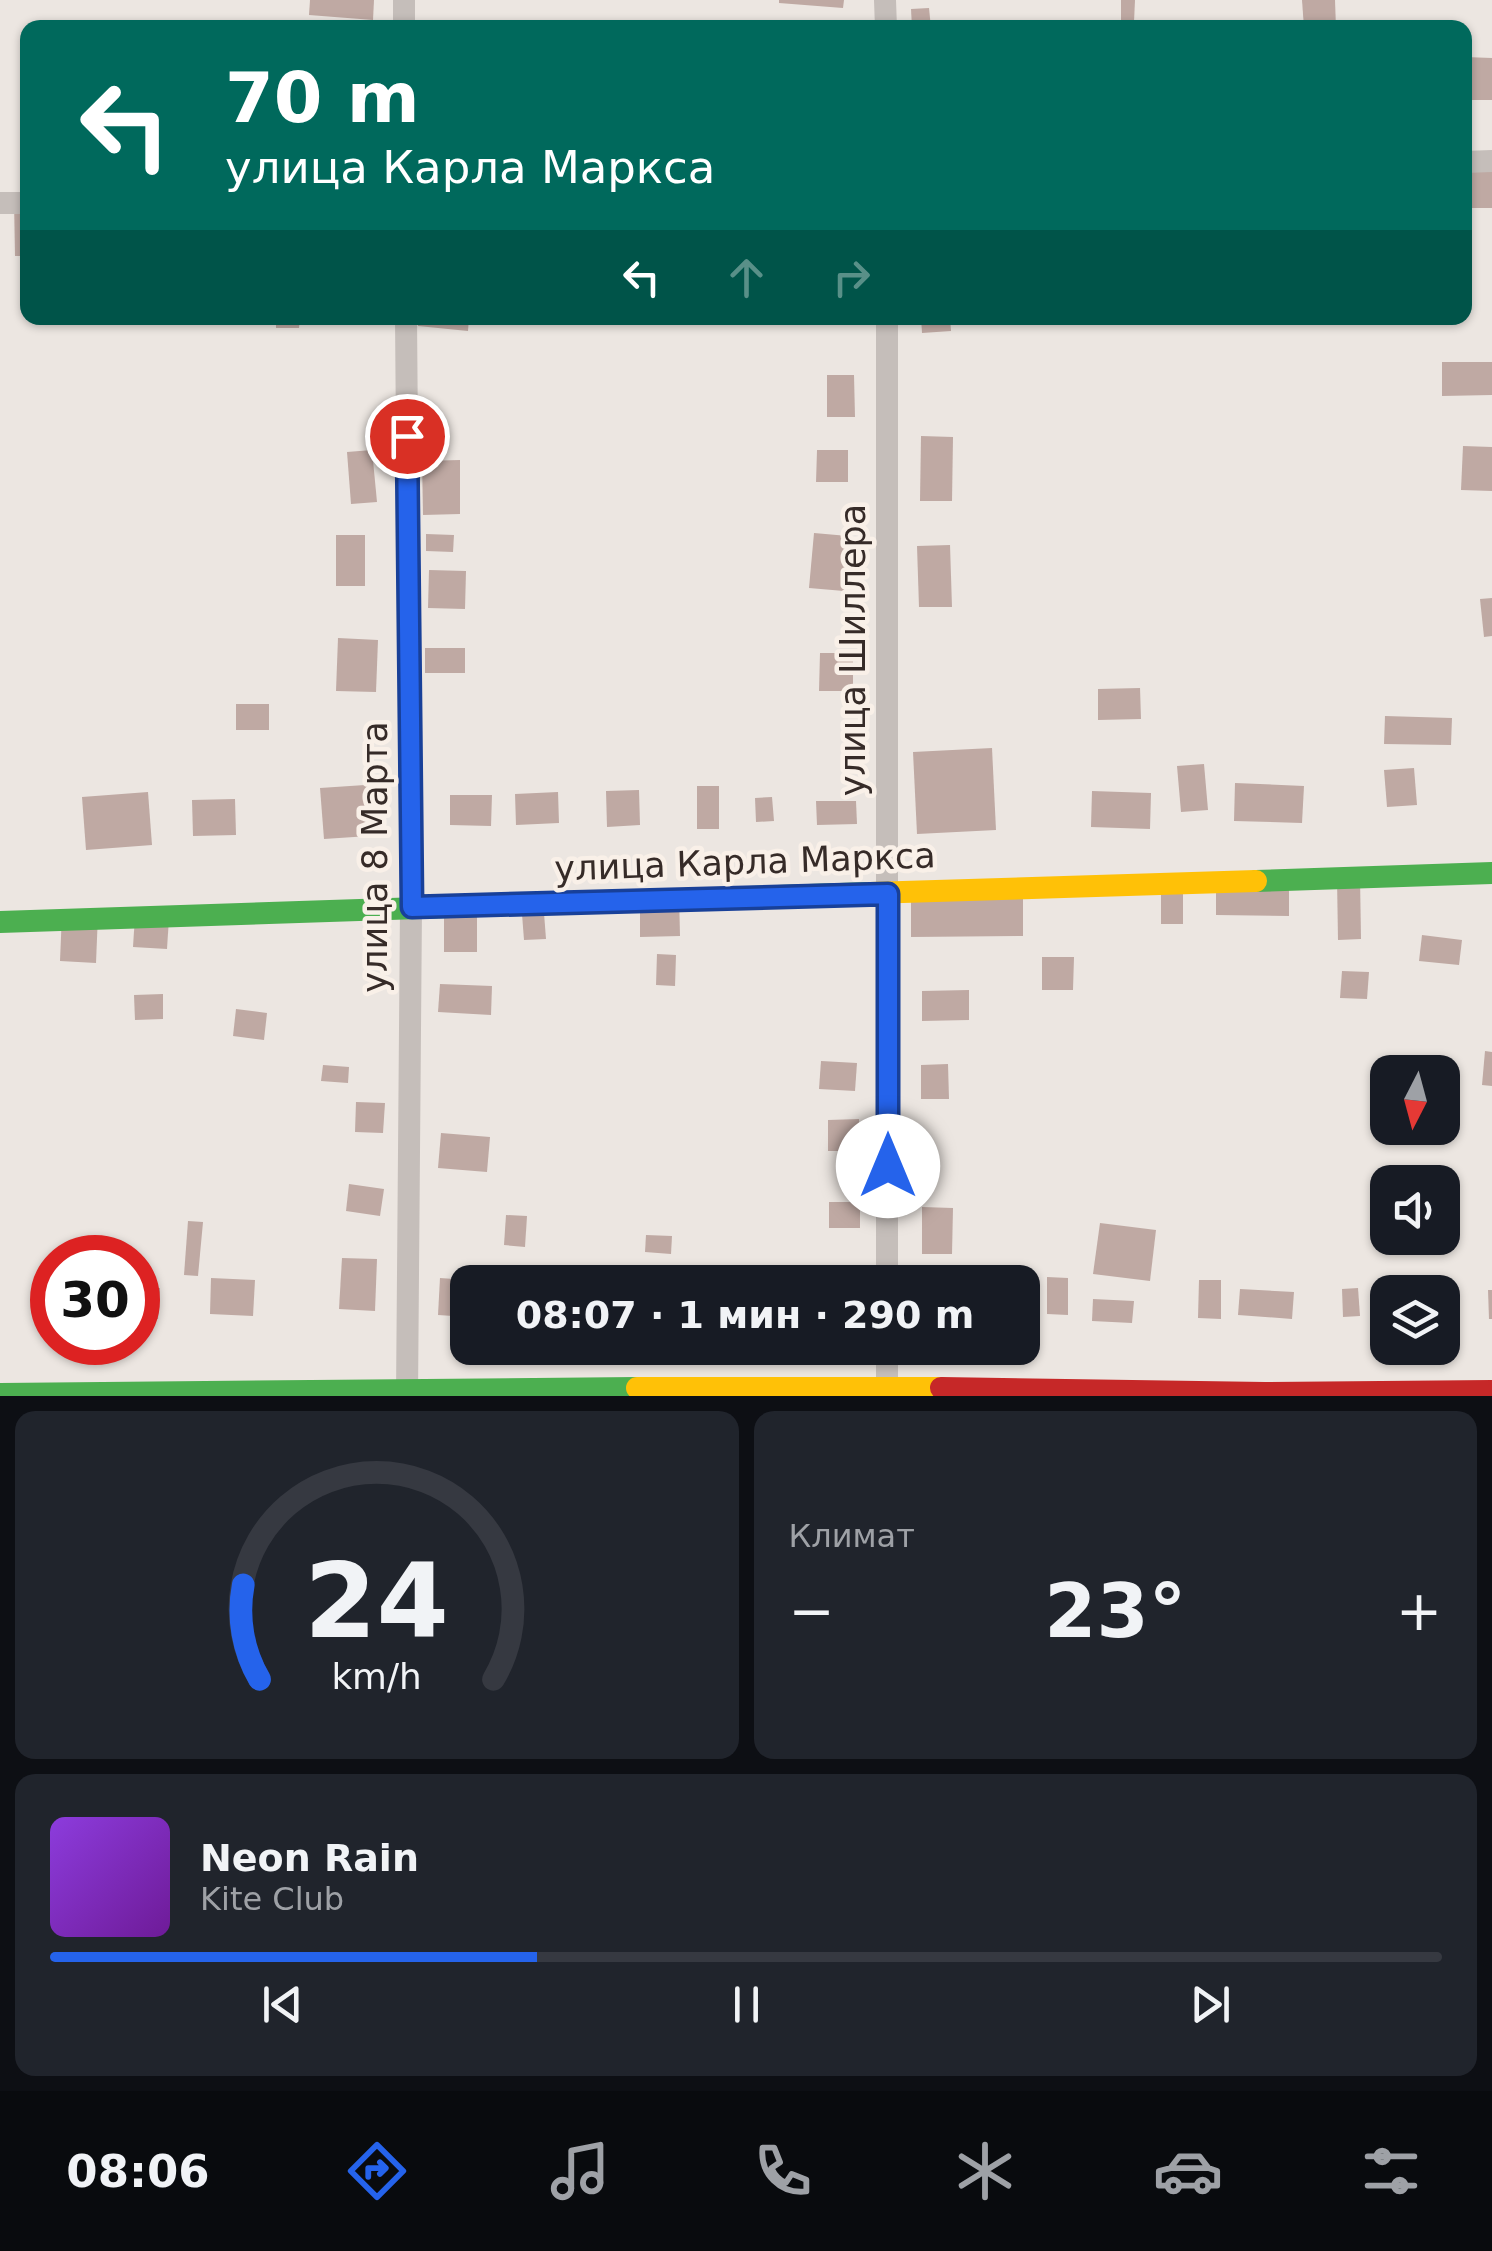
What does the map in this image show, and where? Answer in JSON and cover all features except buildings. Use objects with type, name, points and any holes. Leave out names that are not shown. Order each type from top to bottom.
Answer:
[{"type":"street","name":"улица 8 Марта","points":[[406,325],[412,907],[407,1392]]},
{"type":"street","name":"улица Шиллера","points":[[887,1265],[888,325]]},
{"type":"street","name":"улица Карла Маркса","points":[[0,922],[1492,872]]},
{"type":"street","points":[[886,1392],[887,1365]]},
{"type":"street","points":[[0,1394],[1492,1391]]},
{"type":"traffic: fast","points":[[1256,881],[1492,873]]},
{"type":"traffic: fast","points":[[0,922],[870,893]]},
{"type":"traffic: fast","points":[[0,1394],[637,1388]]},
{"type":"traffic: slow","points":[[870,893],[1256,881]]},
{"type":"traffic: slow","points":[[637,1388],[941,1388]]},
{"type":"traffic: jam","points":[[941,1388],[1265,1393],[1492,1391]]},
{"type":"route","points":[[407,436],[412,907],[888,894],[888,1166]]}]
